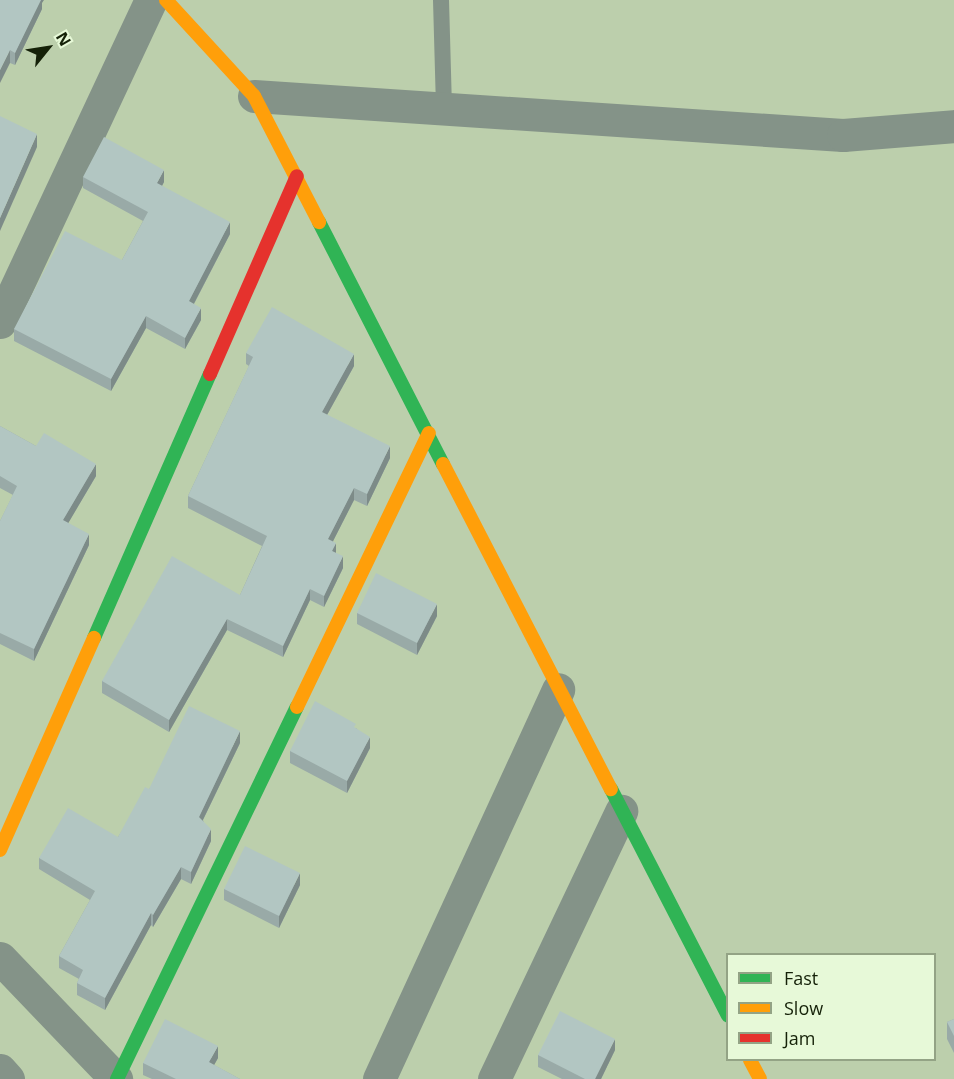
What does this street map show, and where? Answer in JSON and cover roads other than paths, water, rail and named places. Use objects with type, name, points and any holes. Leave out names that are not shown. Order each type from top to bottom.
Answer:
[{"type":"street","points":[[0,322],[151,0]]},
{"type":"street","points":[[166,0],[254,96],[726,1012]]},
{"type":"street","points":[[254,96],[843,135],[954,126]]},
{"type":"street","points":[[0,850],[297,176]]},
{"type":"street","points":[[0,958],[116,1079],[429,433]]},
{"type":"street","points":[[379,1079],[558,689]]},
{"type":"street","points":[[494,1079],[621,811]]},
{"type":"street","points":[[751,1061],[760,1079]]},
{"type":"street","points":[[0,1070],[9,1079]]},
{"type":"lane","points":[[441,0],[444,108]]}]
